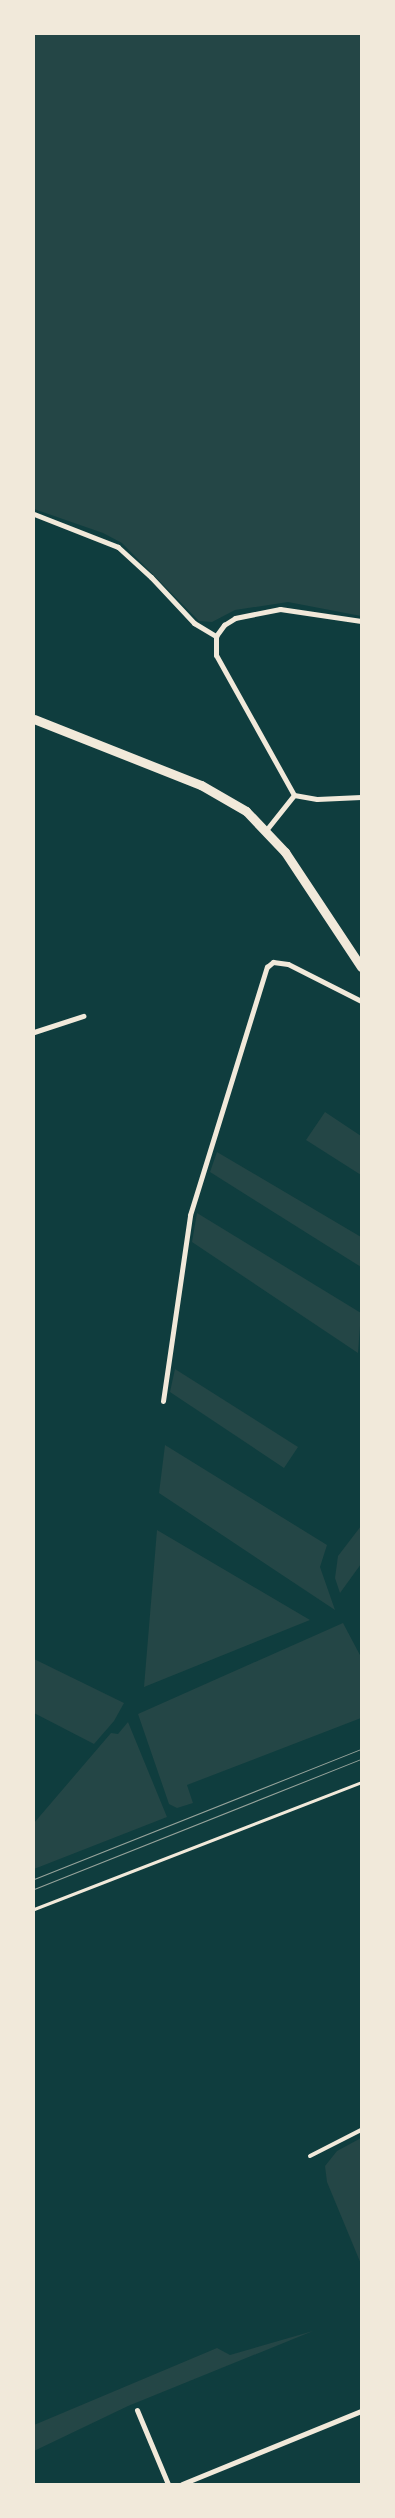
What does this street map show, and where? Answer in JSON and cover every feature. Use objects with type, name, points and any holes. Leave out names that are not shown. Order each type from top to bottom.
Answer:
[{"type":"street","points":[[34,514],[118,547],[152,577],[194,623],[216,636]]},
{"type":"street","points":[[294,795],[216,655],[216,636],[224,625],[235,618],[280,609],[361,621]]},
{"type":"street","points":[[34,719],[211,790],[246,811],[267,829],[289,857],[361,967]]},
{"type":"street","points":[[294,795],[317,799],[361,797]]},
{"type":"street","points":[[267,829],[294,795]]},
{"type":"street","points":[[163,1401],[190,1216],[267,967],[273,962],[288,964],[361,1001]]},
{"type":"street","points":[[34,1032],[83,1016]]},
{"type":"street","points":[[137,2410],[168,2484]]},
{"type":"street","points":[[182,2484],[361,2411]]},
{"type":"lane","points":[[310,2156],[361,2130]]},
{"type":"path","points":[[34,1909],[361,1782]]},
{"type":"shaded area","points":[[34,34],[361,34],[361,616],[288,602],[235,610],[212,622],[199,621],[122,543],[103,533],[34,509]]},
{"type":"shaded area","points":[[325,1112],[361,1136],[361,1175],[306,1140]]},
{"type":"shaded area","points":[[217,1152],[361,1237],[361,1267],[210,1172]]},
{"type":"shaded area","points":[[197,1213],[361,1313],[358,1353],[192,1242]]},
{"type":"shaded area","points":[[175,1369],[298,1447],[284,1468],[170,1392]]},
{"type":"shaded area","points":[[165,1445],[327,1545],[320,1567],[335,1610],[159,1493]]},
{"type":"shaded area","points":[[361,1526],[361,1564],[340,1593],[335,1578],[338,1556]]},
{"type":"shaded area","points":[[157,1530],[310,1620],[144,1687]]},
{"type":"shaded area","points":[[343,1623],[361,1657],[361,1718],[187,1785],[193,1803],[177,1808],[169,1804],[138,1714]]},
{"type":"shaded area","points":[[34,1659],[124,1703],[114,1721],[94,1744],[34,1713]]},
{"type":"shaded area","points":[[128,1722],[167,1817],[34,1869],[34,1823],[111,1733],[118,1734]]},
{"type":"shaded area","points":[[361,2138],[361,2264],[327,2182],[325,2166],[337,2151]]},
{"type":"shaded area","points":[[313,2331],[128,2406],[34,2451],[34,2425],[217,2348],[230,2355]]},
{"type":"tram line","points":[[34,1879],[361,1749]]},
{"type":"tram line","points":[[34,1889],[361,1759]]}]
